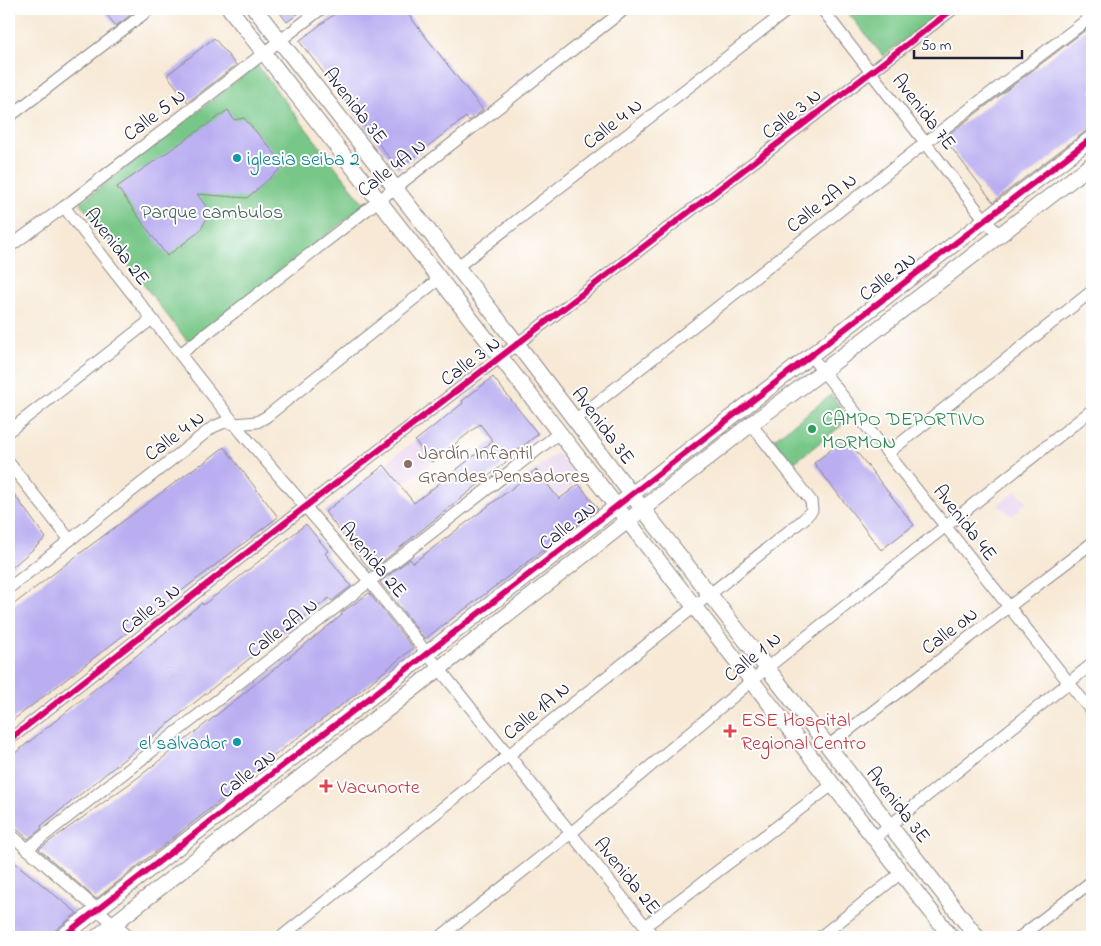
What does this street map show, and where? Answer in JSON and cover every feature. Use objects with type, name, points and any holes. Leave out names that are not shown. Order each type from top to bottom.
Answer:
[{"type":"street","points":[[9,117],[150,9]]},
{"type":"street","name":"Avenida 3E","points":[[230,9],[951,937]]},
{"type":"street","name":"Avenida 3E","points":[[255,9],[518,344],[632,495],[977,937]]},
{"type":"street","name":"Calle 5 N","points":[[9,247],[64,207],[321,9]]},
{"type":"street","name":"Calle 4A N","points":[[180,354],[625,9]]},
{"type":"street","name":"Calle 4 N","points":[[457,267],[789,9]]},
{"type":"street","name":"Avenida 7E","points":[[822,9],[985,220],[999,235]]},
{"type":"street","name":"Calle 3 N","points":[[9,740],[305,507],[953,9]]},
{"type":"street","name":"Calle 2A N","points":[[575,420],[925,143],[1092,16]]},
{"type":"street","name":"Calle 2N","points":[[62,937],[1092,138]]},
{"type":"street","name":"Calle 2N","points":[[96,937],[751,424],[823,371],[1092,164]]},
{"type":"street","name":"Avenida 2E","points":[[64,207],[235,424],[370,582],[654,937]]},
{"type":"street","name":"Calle 4 N","points":[[9,588],[212,427],[225,422],[235,424],[257,422],[266,417],[440,279]]},
{"type":"street","points":[[888,454],[1092,291]]},
{"type":"street","points":[[9,431],[152,319]]},
{"type":"street","name":"Avenida 4E","points":[[811,356],[1092,712]]},
{"type":"street","name":"Calle 1 N","points":[[440,937],[570,833],[767,668],[1092,410]]},
{"type":"street","name":"Calle 1A N","points":[[281,937],[804,519],[812,510],[811,500],[751,424]]},
{"type":"street","name":"Calle 2A N","points":[[27,849],[559,433]]},
{"type":"street","points":[[9,463],[70,540]]},
{"type":"street","name":"Calle 0N","points":[[828,746],[1010,608],[1092,543]]},
{"type":"street","points":[[874,838],[1092,664]]},
{"type":"street","points":[[645,926],[832,784]]},
{"type":"street","points":[[9,833],[129,937]]},
{"type":"street","points":[[820,937],[901,873]]},
{"type":"street","points":[[1020,937],[1092,881]]},
{"type":"shaded area","name":"Jardín Infantil Grandes Pensadores","points":[[414,441],[431,463],[401,486],[384,464]]},
{"type":"shaded area","points":[[557,453],[579,480],[558,496],[536,469]]},
{"type":"shaded area","points":[[1016,491],[1027,501],[1013,516],[998,505]]},
{"type":"green space","points":[[845,9],[944,9],[883,56]]},
{"type":"green space","name":"Parque cambulos","points":[[257,65],[365,205],[188,342],[80,203]]},
{"type":"green space","name":"CAMPO DEPORTIVO MORMON","points":[[831,395],[850,419],[792,464],[773,440]]},
{"type":"building","points":[[102,9],[138,9],[116,26]]},
{"type":"building","points":[[277,9],[304,9],[287,22]]},
{"type":"building","points":[[341,9],[404,9],[483,110],[469,121],[466,117],[398,169],[299,41]]},
{"type":"building","points":[[1092,25],[1092,128],[993,202],[944,138]]},
{"type":"building","points":[[214,38],[236,65],[188,102],[167,75]]},
{"type":"building","points":[[228,110],[234,120],[244,118],[285,165],[247,198],[197,194],[210,212],[200,231],[167,256],[117,187]]},
{"type":"building","points":[[493,377],[538,434],[371,571],[325,512],[384,465],[414,503],[493,441],[480,424],[432,462],[415,441]]},
{"type":"building","points":[[846,438],[914,525],[881,550],[814,463]]},
{"type":"building","points":[[224,447],[278,517],[9,723],[9,608]]},
{"type":"building","points":[[536,470],[559,499],[579,484],[598,509],[425,639],[380,582],[410,559],[413,563]]},
{"type":"building","points":[[9,487],[46,538],[9,570]]},
{"type":"building","points":[[306,524],[328,551],[325,553],[351,586],[332,601],[329,598],[249,659],[41,826],[42,828],[28,839],[9,822],[9,758],[202,603],[203,605]]},
{"type":"building","points":[[369,593],[413,648],[266,762],[225,797],[96,899],[39,849],[140,776],[342,615],[341,613]]},
{"type":"building","points":[[9,858],[77,913],[47,937],[9,937]]},
{"type":"cycle path","points":[[9,740],[305,507],[953,9]]},
{"type":"cycle path","points":[[62,937],[1092,138]]},
{"type":"place","name":"iglesia seiba 2","points":[[237,158]]},
{"type":"place","name":"CAMPO DEPORTIVO MORMON","points":[[812,429]]},
{"type":"place","name":"Jardín Infantil Grandes Pensadores","points":[[408,464]]},
{"type":"place","name":"ESE Hospital Regional Centro","points":[[730,731]]},
{"type":"place","name":"el salvador","points":[[237,742]]},
{"type":"place","name":"Vacunorte","points":[[326,786]]}]
